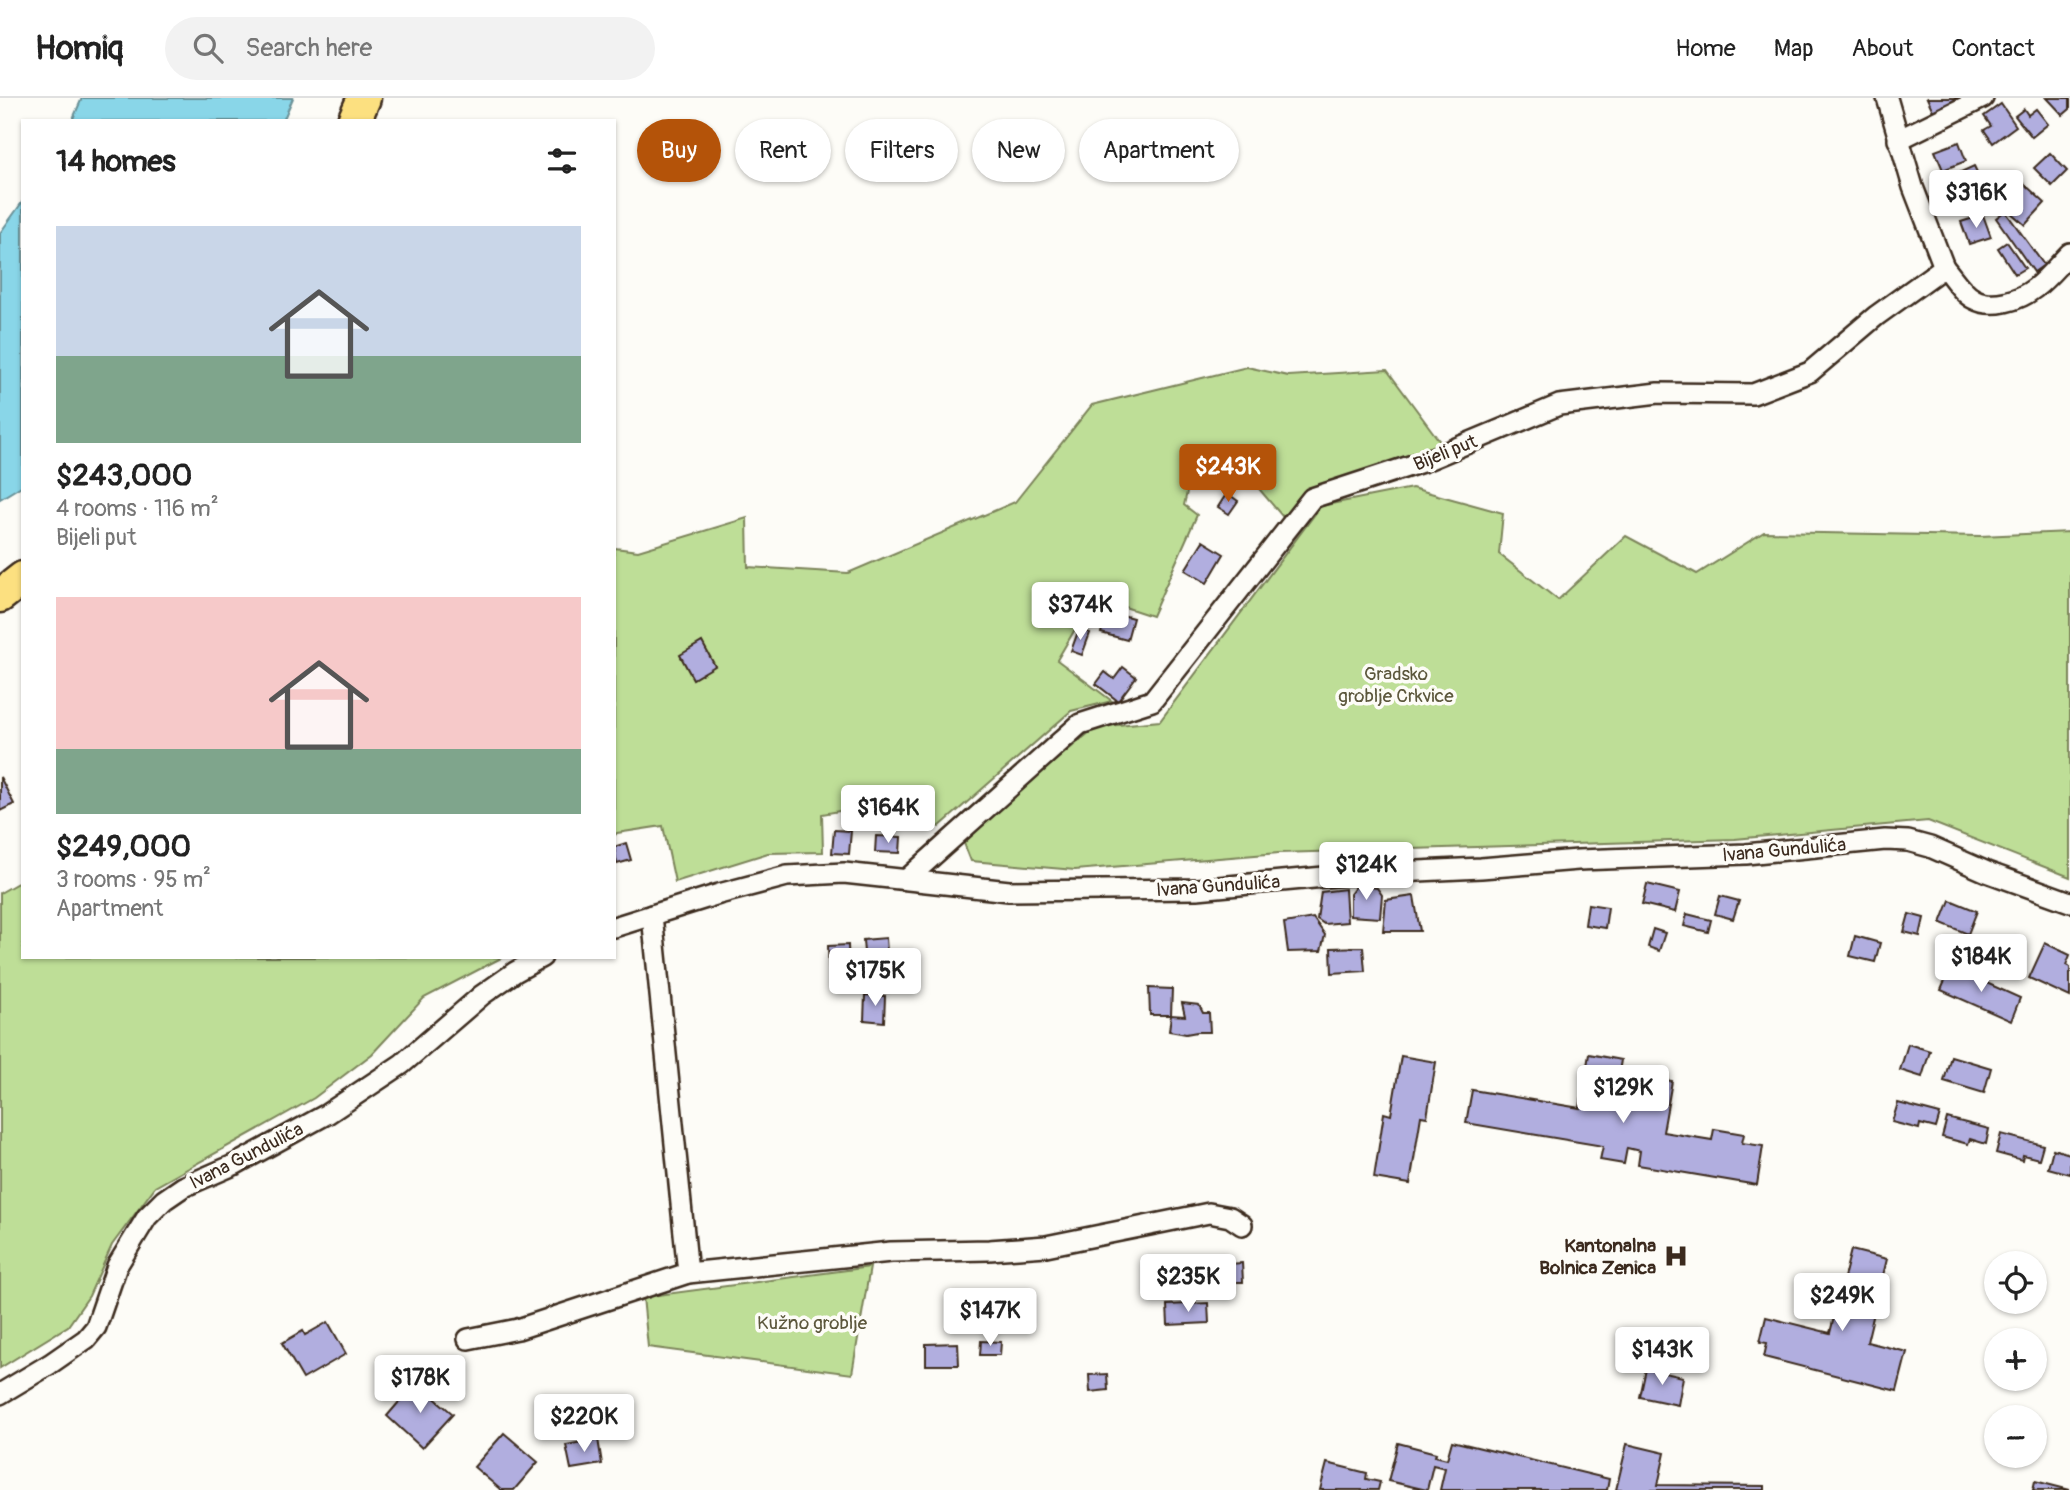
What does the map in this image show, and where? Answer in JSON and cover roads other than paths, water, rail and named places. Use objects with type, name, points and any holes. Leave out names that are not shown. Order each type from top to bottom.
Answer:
[{"type":"highway","points":[[355,119],[365,98]]},
{"type":"highway","points":[[0,596],[21,580]]},
{"type":"street","points":[[1887,98],[1913,187],[1944,267],[1974,299],[1993,304],[2017,298],[2034,289],[2070,253]]},
{"type":"street","points":[[1899,140],[1983,98]]},
{"type":"street","name":"Bijeli put","points":[[907,879],[1080,724],[1152,701],[1312,498],[1425,461],[1559,405],[1658,393],[1753,394],[1810,372],[1876,316],[1944,267]]},
{"type":"street","name":"Ivana Gundulića","points":[[616,926],[787,876],[844,873],[1009,891],[1197,889],[1356,874],[1578,860],[1746,854],[1885,840],[1908,841],[1930,847],[1998,876],[2070,902]]},
{"type":"street","points":[[652,915],[688,1273]]},
{"type":"street","name":"Ivana Gundulića","points":[[0,1394],[86,1339],[96,1327],[117,1266],[146,1217],[164,1199],[183,1187],[236,1164],[327,1114],[402,1065],[482,995],[538,959]]},
{"type":"street","points":[[468,1339],[518,1329],[688,1273],[891,1252],[1045,1246],[1209,1213],[1230,1217],[1242,1225]]},
{"type":"water","points":[[82,98],[293,98],[284,119],[73,119]]},
{"type":"water","points":[[21,204],[21,486],[0,499],[0,233]]},
{"type":"place","name":"Kantonalna Bolnica Zenica","points":[[1676,1256]]},
{"type":"park label","name":"Gradsko groblje Crkvice","points":[[1396,684]]},
{"type":"park label","name":"Kužno groblje","points":[[812,1322]]}]
